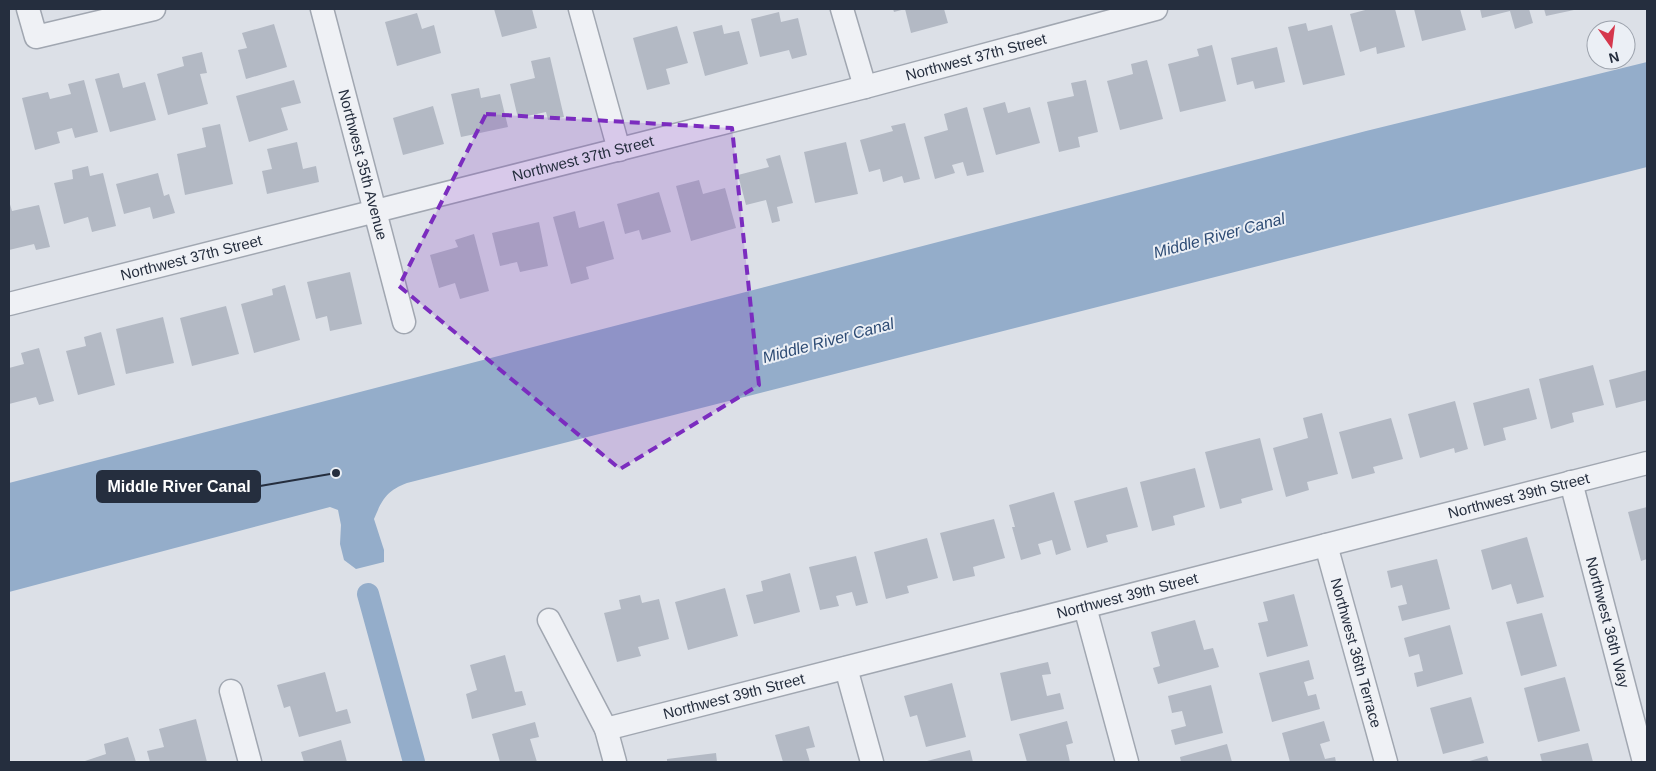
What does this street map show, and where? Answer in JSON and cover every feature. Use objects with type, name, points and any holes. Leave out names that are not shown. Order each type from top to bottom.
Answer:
[{"type":"street","points":[[28,9],[36,37],[154,9]]},
{"type":"street","name":"Northwest 35th Avenue","points":[[322,9],[404,322]]},
{"type":"street","points":[[580,9],[618,150]]},
{"type":"street","points":[[842,9],[866,87]]},
{"type":"street","name":"Northwest 37th Street","points":[[9,304],[866,87],[1156,9]]},
{"type":"street","name":"Northwest 39th Street","points":[[606,729],[1647,463]]},
{"type":"street","name":"Northwest 36th Way","points":[[1571,482],[1644,762]]},
{"type":"street","name":"Northwest 36th Terrace","points":[[1326,545],[1386,762]]},
{"type":"street","points":[[1085,607],[1127,762]]},
{"type":"street","points":[[549,620],[606,729],[615,762]]},
{"type":"street","points":[[846,668],[872,762]]},
{"type":"street","points":[[231,691],[250,762]]},
{"type":"highlighted area","points":[[486,114],[732,128],[759,385],[620,469],[399,286]]},
{"type":"water","points":[[1647,62],[1647,167],[407,483],[389,493],[374,519],[384,550],[384,562],[356,569],[344,560],[340,544],[341,525],[338,510],[330,507],[9,592],[9,483],[1366,131],[1614,70],[1636,70],[1636,65]]},
{"type":"building","points":[[494,9],[532,9],[537,28],[502,37]]},
{"type":"building","points":[[893,9],[905,9],[894,12]]},
{"type":"building","points":[[905,9],[944,9],[948,23],[911,33]]},
{"type":"building","points":[[1369,9],[1395,9],[1405,47],[1377,54],[1376,47],[1360,52],[1350,14]]},
{"type":"building","points":[[1414,9],[1460,9],[1466,30],[1422,41]]},
{"type":"building","points":[[1480,9],[1529,9],[1533,23],[1515,29],[1510,11],[1482,18]]},
{"type":"building","points":[[1544,9],[1574,9],[1574,10],[1546,16]]},
{"type":"building","points":[[779,12],[781,22],[798,18],[807,55],[792,59],[789,50],[760,57],[751,19]]},
{"type":"building","points":[[417,13],[422,29],[434,25],[441,53],[397,66],[385,22]]},
{"type":"building","points":[[1306,23],[1308,31],[1332,25],[1345,75],[1303,85],[1288,27]]},
{"type":"building","points":[[274,24],[287,67],[246,79],[238,50],[247,48],[242,33]]},
{"type":"building","points":[[722,25],[724,34],[739,31],[748,64],[705,76],[693,32]]},
{"type":"building","points":[[677,26],[688,63],[666,69],[670,84],[647,90],[633,38]]},
{"type":"building","points":[[1212,45],[1226,101],[1180,112],[1168,64],[1199,56],[1197,49]]},
{"type":"building","points":[[1277,47],[1285,82],[1255,89],[1253,81],[1237,85],[1231,58]]},
{"type":"building","points":[[202,52],[207,73],[200,74],[208,104],[168,115],[157,74],[184,66],[182,57]]},
{"type":"building","points":[[550,57],[564,117],[548,120],[546,112],[518,118],[510,84],[535,78],[531,61]]},
{"type":"building","points":[[1147,60],[1163,119],[1120,130],[1107,81],[1133,74],[1131,64]]},
{"type":"building","points":[[119,73],[123,88],[145,82],[156,120],[110,132],[95,79]]},
{"type":"building","points":[[84,80],[98,132],[75,138],[72,128],[57,132],[60,143],[35,150],[22,98],[48,92],[50,99],[71,94],[68,84]]},
{"type":"building","points":[[294,80],[301,103],[281,108],[288,130],[249,142],[236,96]]},
{"type":"building","points":[[1086,80],[1098,132],[1078,137],[1080,147],[1059,152],[1047,102],[1074,96],[1071,83]]},
{"type":"building","points":[[479,88],[481,98],[500,94],[508,127],[461,137],[451,94]]},
{"type":"building","points":[[1005,102],[1008,113],[1030,107],[1040,143],[996,155],[983,108]]},
{"type":"building","points":[[433,106],[444,144],[403,155],[393,118]]},
{"type":"building","points":[[967,107],[984,172],[967,176],[963,162],[952,165],[955,173],[935,179],[924,137],[948,130],[944,114]]},
{"type":"building","points":[[905,123],[920,179],[904,183],[902,176],[883,182],[880,169],[869,172],[860,140],[893,131],[891,126]]},
{"type":"building","points":[[220,124],[233,184],[185,195],[177,154],[206,147],[202,128]]},
{"type":"building","points":[[297,142],[303,169],[316,166],[319,182],[267,194],[262,171],[272,169],[267,149]]},
{"type":"building","points":[[846,142],[858,194],[815,203],[804,152]]},
{"type":"building","points":[[780,155],[793,203],[777,207],[780,221],[772,223],[766,200],[746,205],[738,175],[769,167],[766,159]]},
{"type":"building","points":[[88,166],[90,176],[103,173],[116,226],[92,232],[88,217],[64,224],[54,183],[73,179],[72,170]]},
{"type":"building","points":[[158,173],[164,196],[169,194],[175,213],[153,219],[150,207],[124,214],[116,184]]},
{"type":"building","points":[[699,180],[703,194],[725,188],[736,228],[691,241],[676,186]]},
{"type":"building","points":[[659,192],[671,232],[642,240],[639,230],[625,234],[617,204]]},
{"type":"building","points":[[9,201],[12,211],[39,205],[50,247],[36,250],[34,244],[9,250]]},
{"type":"building","points":[[575,211],[579,228],[604,221],[614,259],[586,267],[589,279],[571,284],[553,217]]},
{"type":"building","points":[[539,222],[548,266],[520,272],[517,262],[500,266],[492,233]]},
{"type":"building","points":[[474,234],[489,291],[460,299],[455,283],[439,288],[430,255],[458,247],[455,240]]},
{"type":"building","points":[[350,272],[362,324],[330,331],[327,316],[316,319],[307,282]]},
{"type":"building","points":[[285,285],[300,340],[254,353],[241,304],[273,295],[272,289]]},
{"type":"building","points":[[226,306],[239,354],[192,366],[180,318]]},
{"type":"building","points":[[163,317],[174,363],[126,374],[116,329]]},
{"type":"building","points":[[101,332],[115,385],[78,395],[66,351],[86,346],[84,337]]},
{"type":"building","points":[[39,348],[54,401],[39,405],[36,397],[9,404],[9,368],[24,364],[21,353]]},
{"type":"building","points":[[1593,365],[1604,405],[1572,413],[1574,422],[1551,429],[1539,379]]},
{"type":"building","points":[[1647,370],[1647,400],[1616,408],[1609,380]]},
{"type":"building","points":[[1529,388],[1537,419],[1503,428],[1506,440],[1484,446],[1473,403]]},
{"type":"building","points":[[1455,401],[1468,449],[1455,453],[1454,448],[1420,458],[1408,414]]},
{"type":"building","points":[[1322,413],[1338,474],[1307,482],[1309,490],[1286,497],[1273,448],[1308,438],[1303,418]]},
{"type":"building","points":[[1391,418],[1403,459],[1373,467],[1375,473],[1352,479],[1339,432]]},
{"type":"building","points":[[1260,438],[1273,490],[1241,499],[1242,503],[1220,509],[1205,452]]},
{"type":"building","points":[[1195,468],[1205,507],[1173,516],[1175,525],[1152,531],[1140,482]]},
{"type":"building","points":[[1127,487],[1138,527],[1106,535],[1108,542],[1087,548],[1074,501]]},
{"type":"building","points":[[1054,492],[1071,550],[1056,555],[1052,540],[1038,544],[1041,554],[1021,560],[1012,527],[1015,527],[1009,505]]},
{"type":"building","points":[[1647,507],[1647,559],[1641,561],[1628,512]]},
{"type":"building","points":[[994,519],[1005,558],[973,567],[975,576],[953,581],[940,533]]},
{"type":"building","points":[[1527,537],[1544,597],[1517,604],[1511,584],[1492,590],[1481,550]]},
{"type":"building","points":[[927,538],[938,578],[907,586],[909,593],[886,599],[874,552]]},
{"type":"building","points":[[856,556],[868,603],[856,606],[852,592],[836,596],[839,606],[820,610],[809,567]]},
{"type":"building","points":[[1437,559],[1450,609],[1402,621],[1398,606],[1407,604],[1402,585],[1391,588],[1387,571]]},
{"type":"building","points":[[790,573],[800,612],[754,624],[746,595],[763,591],[761,581]]},
{"type":"building","points":[[725,588],[738,636],[688,650],[675,602]]},
{"type":"building","points":[[1294,594],[1308,646],[1267,657],[1258,623],[1268,621],[1263,602]]},
{"type":"building","points":[[640,595],[642,603],[659,599],[669,639],[638,647],[641,656],[617,662],[604,613],[621,609],[619,600]]},
{"type":"building","points":[[1542,613],[1557,666],[1521,676],[1506,622]]},
{"type":"building","points":[[1195,620],[1204,650],[1213,648],[1219,667],[1158,684],[1153,668],[1160,666],[1151,632]]},
{"type":"building","points":[[1450,625],[1463,674],[1417,687],[1414,673],[1423,671],[1419,654],[1409,657],[1404,638]]},
{"type":"building","points":[[505,655],[515,692],[522,691],[526,705],[472,719],[466,694],[477,690],[470,665]]},
{"type":"building","points":[[1309,660],[1314,679],[1304,682],[1308,696],[1316,694],[1320,709],[1272,722],[1259,673]]},
{"type":"building","points":[[1048,662],[1051,674],[1042,675],[1047,696],[1060,693],[1064,709],[1011,721],[1000,673]]},
{"type":"building","points":[[325,672],[336,712],[347,709],[351,723],[299,737],[290,706],[284,708],[277,685]]},
{"type":"building","points":[[1565,677],[1580,731],[1538,742],[1524,688]]},
{"type":"building","points":[[952,683],[966,737],[926,747],[917,715],[910,717],[904,696]]},
{"type":"building","points":[[1211,685],[1223,733],[1175,745],[1171,730],[1186,726],[1182,711],[1172,713],[1168,696]]},
{"type":"building","points":[[1471,697],[1484,743],[1443,754],[1430,708]]},
{"type":"building","points":[[196,719],[207,762],[150,762],[147,751],[164,747],[159,729]]},
{"type":"building","points":[[1067,721],[1073,743],[1066,745],[1070,762],[1027,762],[1019,734]]},
{"type":"building","points":[[1324,721],[1330,741],[1320,744],[1325,759],[1335,757],[1336,762],[1290,762],[1282,733]]},
{"type":"building","points":[[535,722],[539,737],[530,739],[537,762],[500,762],[492,734]]},
{"type":"building","points":[[809,726],[815,747],[806,749],[810,762],[783,762],[775,735]]},
{"type":"building","points":[[128,737],[136,762],[82,762],[106,754],[104,744]]},
{"type":"building","points":[[341,740],[347,762],[304,762],[301,752]]},
{"type":"building","points":[[1588,743],[1593,762],[1542,762],[1540,754]]},
{"type":"building","points":[[1227,744],[1232,762],[1181,762],[1180,757]]},
{"type":"building","points":[[970,750],[973,762],[927,761]]},
{"type":"building","points":[[716,753],[717,762],[667,762],[667,759]]},
{"type":"building","points":[[1487,756],[1489,762],[1466,762]]},
{"type":"waterway","points":[[368,594],[414,762]]},
{"type":"place","name":"Middle River Canal","points":[[336,473]]}]
